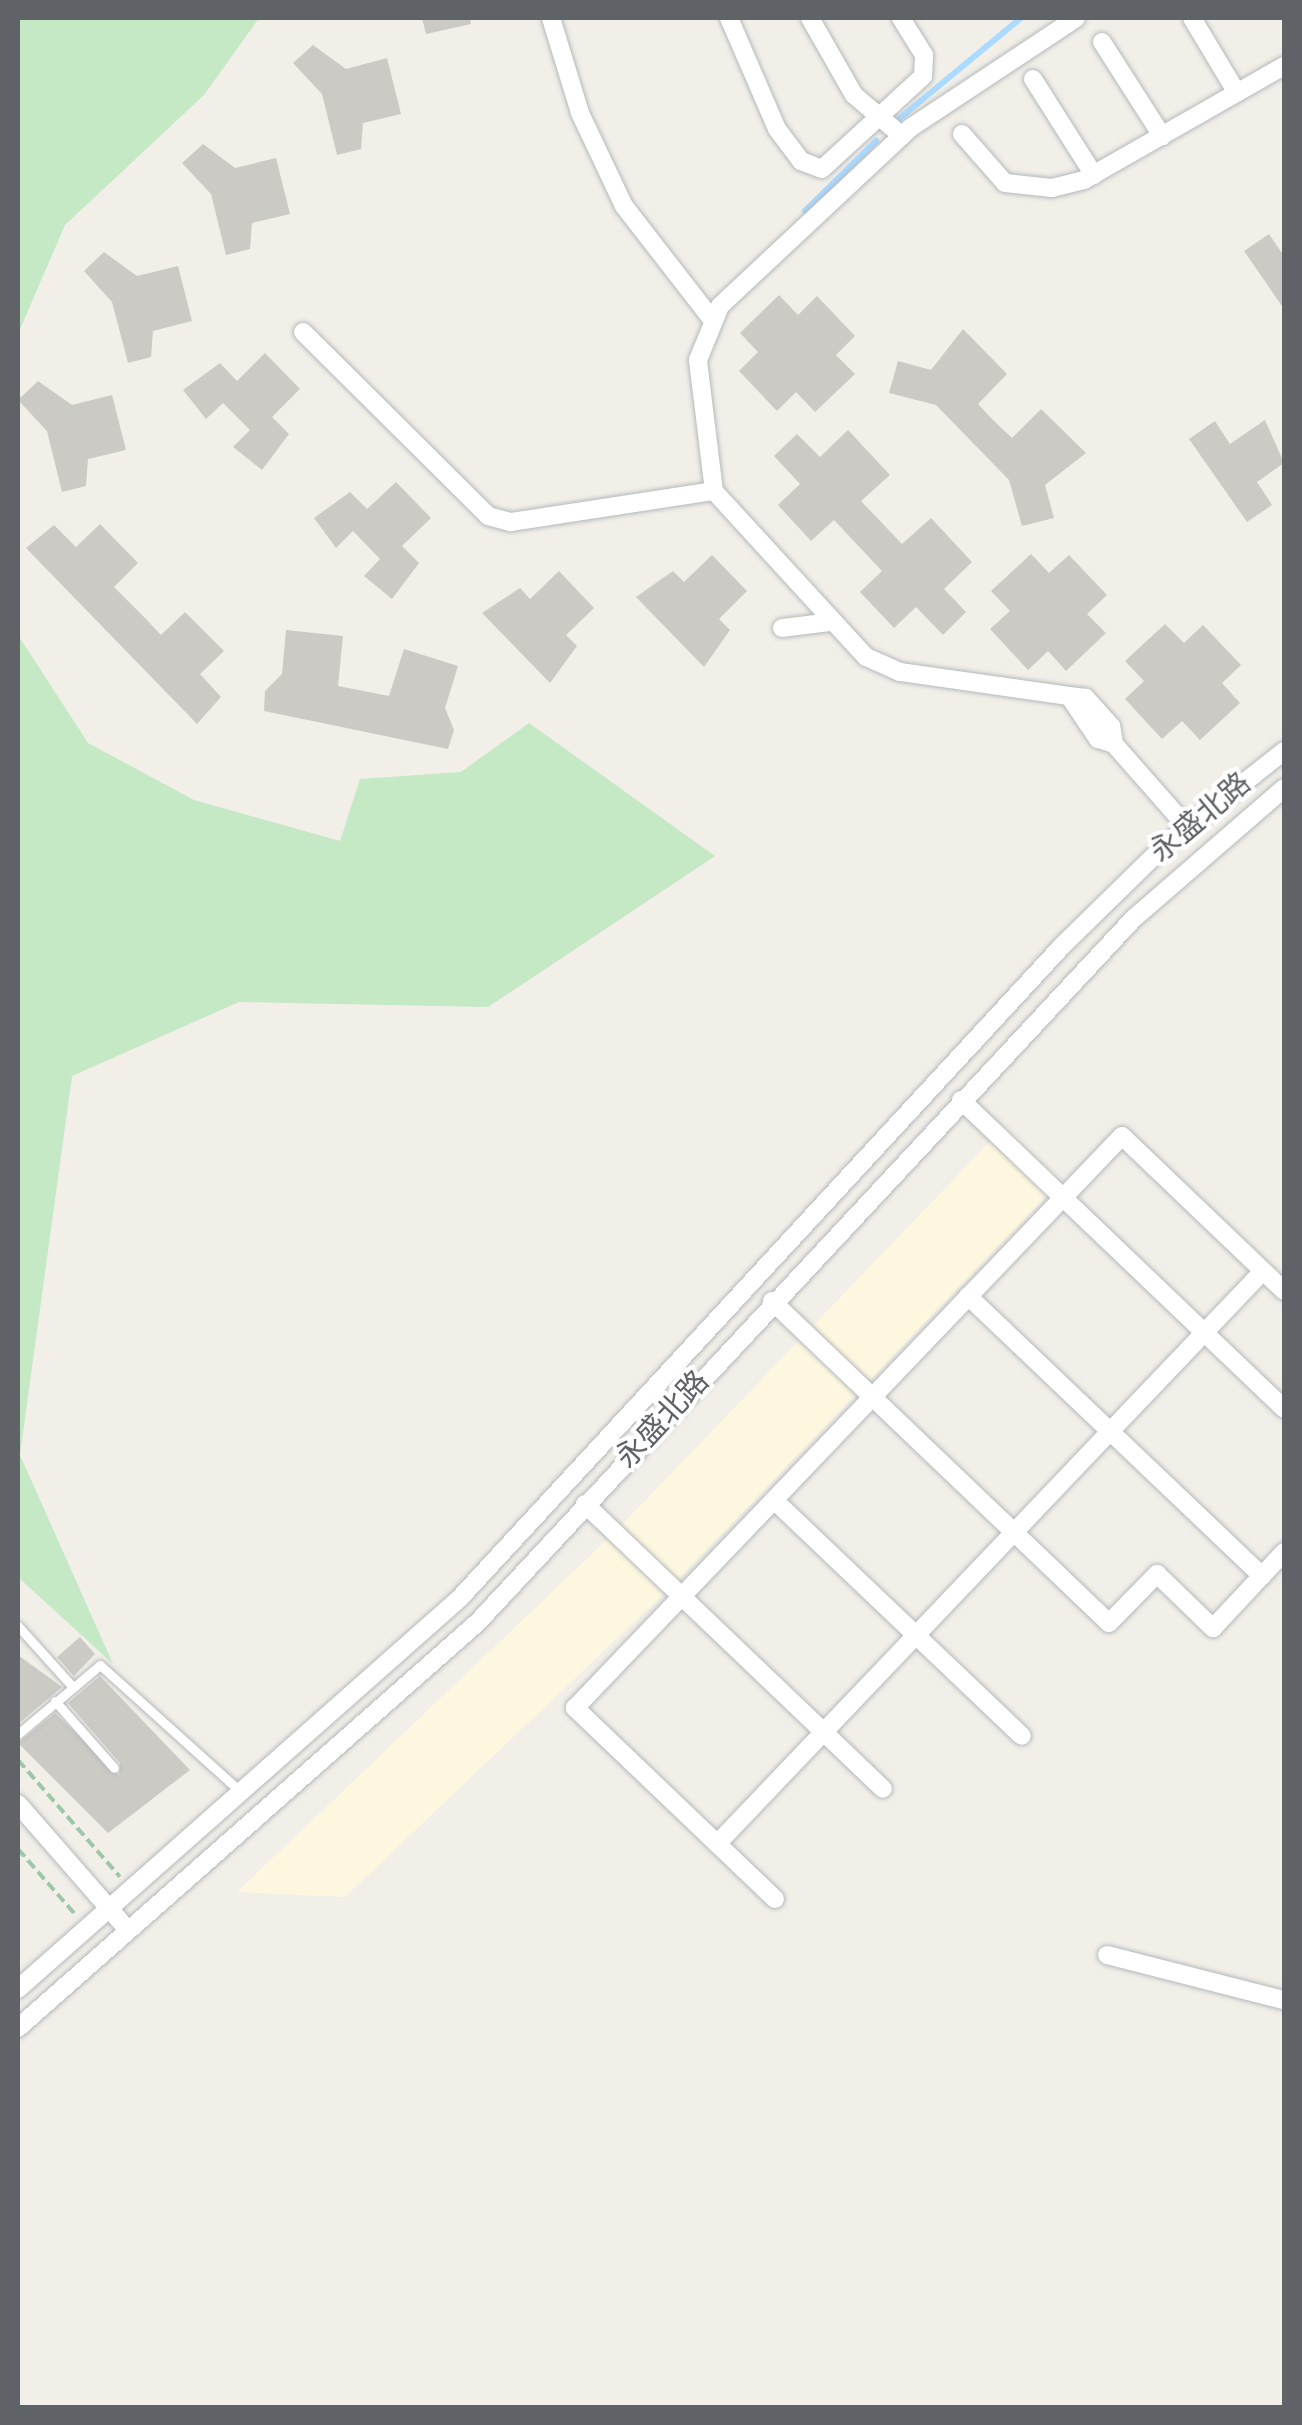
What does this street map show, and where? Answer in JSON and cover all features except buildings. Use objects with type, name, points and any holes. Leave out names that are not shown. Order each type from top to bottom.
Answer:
[{"type":"street","points":[[551,18],[580,113],[624,206],[710,317]]},
{"type":"street","points":[[729,18],[756,93],[810,167],[833,163],[926,66],[900,18]]},
{"type":"street","points":[[810,18],[834,69],[877,117],[902,136]]},
{"type":"street","points":[[1076,18],[902,136],[710,317],[698,360],[714,491],[866,658],[900,672],[1069,696],[1098,739],[1114,744],[1188,827]]},
{"type":"street","points":[[1195,19],[1237,93]]},
{"type":"street","points":[[1102,42],[1162,136]]},
{"type":"street","points":[[962,134],[987,170],[1024,189],[1094,175],[1284,66]]},
{"type":"street","points":[[1033,79],[1094,175]]},
{"type":"street","points":[[303,332],[488,516],[534,519],[714,491]]},
{"type":"street","points":[[782,628],[832,622]]},
{"type":"street","name":"永盛北路","points":[[18,1989],[459,1600],[1062,946],[1188,827],[1284,751]]},
{"type":"street","name":"永盛北路","points":[[18,2028],[478,1622],[772,1301],[1132,919],[1284,788]]},
{"type":"street","points":[[961,1100],[1284,1409]]},
{"type":"street","points":[[775,1900],[575,1708],[1122,1136],[1284,1291]]},
{"type":"street","points":[[716,1844],[1264,1271]]},
{"type":"street","points":[[968,1296],[1262,1576]]},
{"type":"street","points":[[772,1301],[1109,1623],[1156,1574],[1213,1628],[1284,1552]]},
{"type":"street","points":[[774,1500],[1022,1736]]},
{"type":"street","points":[[586,1504],[883,1789]]},
{"type":"street","points":[[18,1804],[128,1930]]},
{"type":"street","points":[[1108,1954],[1284,2000]]},
{"type":"lane","points":[[18,1626],[72,1686]]},
{"type":"lane","points":[[18,1734],[72,1686],[104,1666],[241,1792]]},
{"type":"lane","points":[[55,1702],[114,1768]]},
{"type":"path","points":[[18,1760],[120,1877]]},
{"type":"path","points":[[18,1848],[78,1918]]},
{"type":"shaded area","points":[[1005,1126],[1061,1181],[672,1586],[345,1897],[237,1892],[615,1532]]},
{"type":"green space","points":[[18,18],[259,18],[204,95],[65,225],[18,334]]},
{"type":"green space","points":[[18,635],[88,743],[194,800],[340,841],[360,779],[461,772],[529,723],[715,856],[488,1007],[239,1002],[72,1076],[20,1455],[113,1664],[18,1577]]},
{"type":"waterway","points":[[900,118],[1021,18]]},
{"type":"waterway","points":[[805,211],[876,141]]}]
